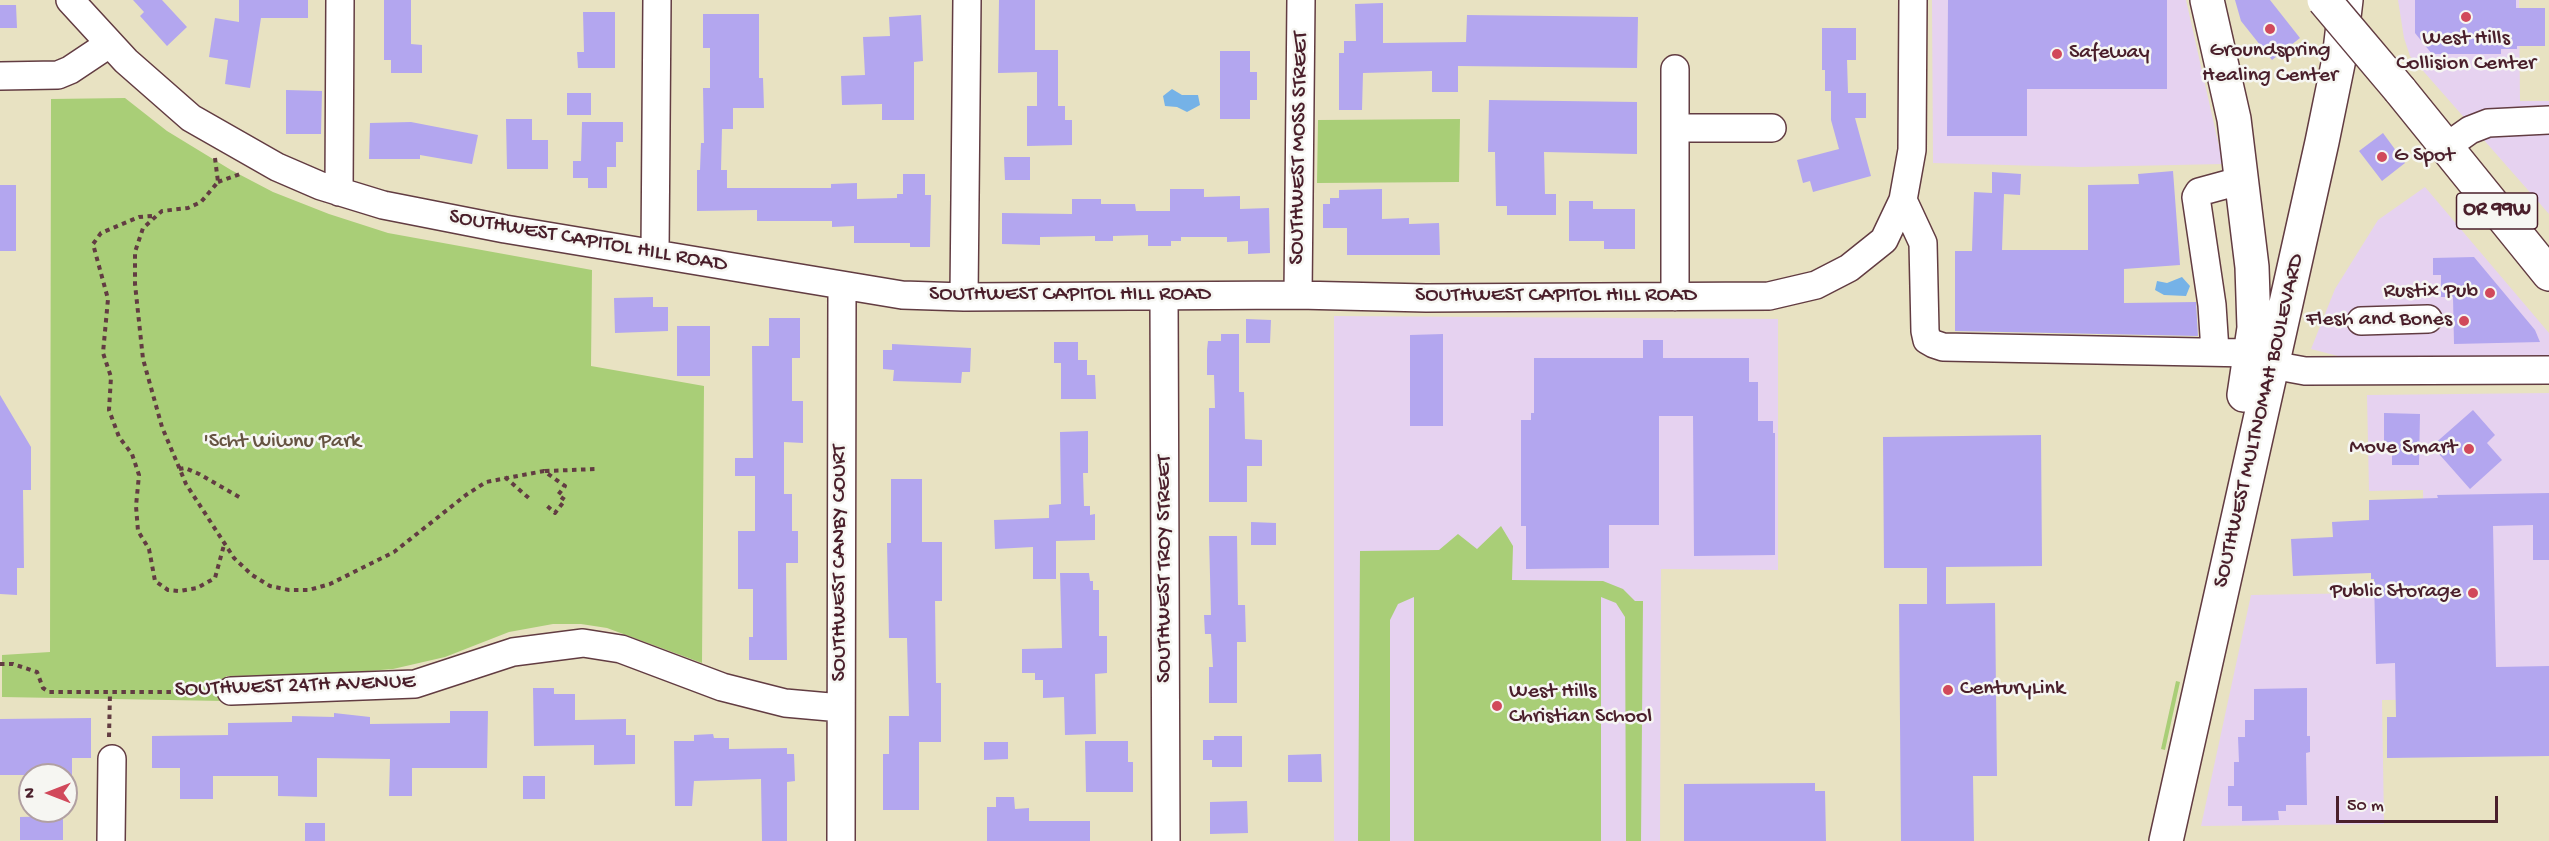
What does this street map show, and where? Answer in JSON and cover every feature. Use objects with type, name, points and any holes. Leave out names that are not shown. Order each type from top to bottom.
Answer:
[{"type":"main road","points":[[2206,0],[2230,98],[2243,180],[2254,311],[2262,359]]},
{"type":"main road","name":"OR 99W","points":[[2324,0],[2549,274]]},
{"type":"main road","name":"SOUTHWEST MULTNOMAH BOULEVARD","points":[[2166,841],[2234,535],[2262,359],[2339,59],[2346,0]]},
{"type":"street","name":"SOUTHWEST CAPITOL HILL ROAD","points":[[70,0],[109,44],[192,118],[277,167],[339,192],[437,216],[842,286],[902,295],[964,297],[1298,295],[1675,297],[1780,295],[1816,285],[1849,268],[1878,246],[1892,228],[1903,201],[1912,150],[1913,0]]},
{"type":"street","points":[[339,192],[340,0]]},
{"type":"street","points":[[655,253],[657,0]]},
{"type":"street","points":[[964,297],[967,0]]},
{"type":"street","name":"SOUTHWEST MOSS STREET","points":[[1298,295],[1301,0]]},
{"type":"street","points":[[0,76],[58,75],[70,70],[109,44]]},
{"type":"street","points":[[1675,69],[1675,297]]},
{"type":"street","points":[[2446,147],[2470,130],[2488,123],[2549,120]]},
{"type":"street","points":[[1675,128],[1772,128]]},
{"type":"street","points":[[2215,351],[2212,305],[2196,197],[2199,192],[2243,180]]},
{"type":"street","points":[[1903,201],[1923,243],[1927,340],[1943,347],[2215,351],[2262,359],[2305,371],[2549,370]]},
{"type":"street","name":"SOUTHWEST CANBY COURT","points":[[841,841],[842,286]]},
{"type":"street","name":"SOUTHWEST TROY STREET","points":[[1164,296],[1166,841]]},
{"type":"street","points":[[2361,321],[2428,319]]},
{"type":"street","name":"SOUTHWEST 24TH AVENUE","points":[[231,691],[415,684],[513,652],[549,645],[583,643],[621,649],[743,692],[785,703],[841,708]]},
{"type":"street","points":[[111,841],[112,759]]},
{"type":"path","points":[[219,134],[215,160],[218,182],[208,196],[194,207],[139,217],[101,233],[93,244],[108,299],[103,353],[111,377],[109,410],[119,437],[132,454],[140,475],[135,506],[138,531],[149,549],[155,581],[168,590],[197,588],[215,578],[224,545]]},
{"type":"path","points":[[153,216],[140,234],[135,252],[137,320],[147,381],[179,469],[198,505],[224,545],[243,568],[261,582],[289,590],[317,588],[394,552],[476,487],[505,477],[544,471],[597,469]]},
{"type":"path","points":[[179,469],[185,468],[199,474],[241,498]]},
{"type":"path","points":[[544,471],[565,486],[558,495],[565,500],[555,513],[546,506]]},
{"type":"path","points":[[505,477],[531,500]]},
{"type":"path","name":"SOUTHWEST 24TH AVENUE","points":[[0,664],[13,664],[37,672],[43,688],[49,692],[231,691]]},
{"type":"path","points":[[110,693],[109,753],[112,759]]},
{"type":"shaded area","points":[[1932,0],[2186,0],[2223,164],[2079,167],[1933,163]]},
{"type":"shaded area","points":[[2398,0],[2519,0],[2520,101],[2549,101],[2549,214],[2410,56],[2404,38]]},
{"type":"shaded area","points":[[2425,187],[2549,333],[2549,355],[2537,360],[2380,361],[2338,356],[2311,349],[2335,289],[2378,220]]},
{"type":"shaded area","name":"West Hills Christian School","points":[[1334,316],[1778,319],[1778,570],[1661,569],[1660,841],[1334,841]]},
{"type":"shaded area","points":[[2549,393],[2549,698],[2382,700],[2384,824],[2201,826],[2251,595],[2425,592],[2423,490],[2369,491],[2367,395]]},
{"type":"green space","name":"'Scht Wiwnu Park","points":[[125,98],[167,131],[231,170],[273,192],[329,214],[388,233],[592,270],[591,366],[704,386],[702,663],[607,628],[581,624],[553,624],[509,632],[445,657],[393,669],[317,675],[226,676],[224,701],[2,697],[2,655],[50,652],[51,99]]},
{"type":"green space","points":[[1460,119],[1459,182],[1317,183],[1318,120]]},
{"type":"green space","points":[[1501,526],[1513,546],[1512,580],[1603,581],[1623,589],[1635,601],[1643,601],[1641,841],[1626,841],[1625,617],[1616,603],[1601,597],[1601,841],[1414,841],[1414,597],[1398,604],[1390,620],[1390,841],[1358,841],[1360,551],[1439,550],[1458,534],[1477,549]]},
{"type":"green space","points":[[2176,681],[2180,682],[2165,750],[2161,749]]},
{"type":"water","points":[[1172,89],[1182,95],[1198,95],[1200,105],[1187,112],[1177,107],[1165,106],[1163,96]]},
{"type":"water","points":[[2182,277],[2190,286],[2186,296],[2164,295],[2155,290],[2157,281],[2167,283]]},
{"type":"building","points":[[133,0],[162,0],[187,27],[167,46],[140,16],[144,12]]},
{"type":"building","points":[[239,0],[308,0],[308,18],[261,18],[250,88],[225,84],[228,60],[209,57],[215,18],[239,22]]},
{"type":"building","points":[[384,0],[411,0],[411,44],[422,45],[422,73],[391,73],[391,60],[384,60]]},
{"type":"building","points":[[999,0],[1035,0],[1035,50],[1058,50],[1058,106],[1065,106],[1065,120],[1072,120],[1072,145],[1027,146],[1027,106],[1037,106],[1037,72],[998,73]]},
{"type":"building","name":"Safeway","points":[[1948,0],[2167,0],[2167,89],[2027,89],[2027,136],[1947,136]]},
{"type":"building","name":"Groundspring Healing Center","points":[[2235,0],[2270,0],[2300,38],[2272,60],[2241,21]]},
{"type":"building","name":"West Hills Collision Center","points":[[2415,0],[2516,0],[2516,8],[2545,8],[2545,46],[2517,46],[2517,49],[2501,49],[2501,54],[2432,54],[2415,33]]},
{"type":"building","points":[[1383,3],[1383,43],[1466,42],[1467,15],[1638,17],[1637,68],[1458,66],[1458,92],[1432,92],[1432,71],[1363,73],[1362,110],[1339,110],[1339,53],[1344,53],[1344,41],[1356,41],[1355,4]]},
{"type":"building","points":[[0,5],[16,5],[17,28],[0,28]]},
{"type":"building","points":[[583,12],[615,12],[615,68],[578,68],[577,52],[584,52]]},
{"type":"building","points":[[703,14],[759,14],[759,78],[763,78],[764,108],[733,108],[733,129],[722,129],[721,170],[727,170],[727,188],[831,188],[831,184],[857,183],[857,199],[897,198],[897,194],[903,194],[903,174],[925,174],[925,195],[931,195],[930,247],[910,247],[910,243],[854,243],[854,226],[832,227],[832,221],[757,221],[757,210],[697,211],[697,170],[700,170],[701,143],[704,143],[703,88],[710,88],[710,48],[703,48]]},
{"type":"building","points":[[921,15],[923,61],[914,62],[914,120],[882,120],[882,104],[842,105],[841,76],[865,75],[863,37],[890,36],[889,17]]},
{"type":"building","points":[[1822,28],[1856,28],[1856,60],[1847,60],[1848,93],[1866,93],[1866,118],[1855,118],[1871,176],[1813,192],[1810,181],[1803,183],[1797,160],[1839,149],[1831,120],[1831,91],[1825,91],[1825,70],[1822,70]]},
{"type":"building","points":[[1220,51],[1250,51],[1250,72],[1257,72],[1257,100],[1250,100],[1250,119],[1220,119]]},
{"type":"building","points":[[286,90],[322,91],[321,134],[286,134]]},
{"type":"building","points":[[567,93],[591,93],[591,115],[567,115]]},
{"type":"building","points":[[1489,100],[1637,102],[1637,154],[1544,152],[1545,194],[1556,194],[1556,215],[1507,215],[1507,206],[1496,206],[1495,152],[1488,152]]},
{"type":"building","points":[[506,119],[532,119],[532,140],[548,140],[548,169],[507,169]]},
{"type":"building","points":[[411,122],[478,135],[472,164],[420,155],[420,159],[369,159],[370,123]]},
{"type":"building","points":[[582,122],[623,122],[623,142],[616,142],[616,167],[607,167],[607,188],[588,188],[588,178],[573,178],[573,161],[581,161]]},
{"type":"building","name":"G Spot","points":[[2383,133],[2405,163],[2382,181],[2359,151]]},
{"type":"building","points":[[1004,157],[1030,157],[1030,180],[1005,180]]},
{"type":"building","points":[[2173,171],[2180,265],[2124,269],[2124,303],[2196,302],[2198,336],[1955,331],[1955,251],[1972,251],[1974,192],[1992,193],[1992,172],[2021,174],[2020,195],[2004,194],[2002,250],[2088,250],[2088,185],[2139,184],[2138,174]]},
{"type":"building","points":[[0,185],[16,185],[16,251],[0,251]]},
{"type":"building","points":[[1170,189],[1204,189],[1204,197],[1240,196],[1240,209],[1269,208],[1270,253],[1248,254],[1248,241],[1227,242],[1227,237],[1181,237],[1181,241],[1171,241],[1171,246],[1148,246],[1148,235],[1113,236],[1113,241],[1095,241],[1095,236],[1040,237],[1040,245],[1002,244],[1002,213],[1072,214],[1072,199],[1101,199],[1101,204],[1135,204],[1136,211],[1170,211]]},
{"type":"building","points":[[1382,189],[1382,219],[1409,218],[1409,224],[1439,223],[1440,255],[1347,255],[1347,228],[1323,228],[1323,204],[1330,204],[1330,198],[1339,198],[1339,190]]},
{"type":"building","points":[[1569,201],[1593,201],[1593,209],[1635,209],[1635,249],[1604,249],[1604,241],[1569,241]]},
{"type":"building","points":[[2474,257],[2535,330],[2540,342],[2454,344],[2453,297],[2441,297],[2441,275],[2433,275],[2433,258]]},
{"type":"building","points":[[653,297],[653,307],[668,307],[668,331],[615,333],[614,298]]},
{"type":"building","points":[[769,318],[800,318],[800,358],[792,358],[792,401],[803,401],[803,443],[784,442],[784,494],[792,494],[792,531],[798,531],[798,563],[786,563],[787,660],[749,660],[749,637],[753,637],[753,589],[738,589],[738,531],[755,531],[755,476],[735,476],[735,458],[753,458],[752,346],[769,346]]},
{"type":"building","points":[[1246,319],[1271,320],[1270,343],[1246,343]]},
{"type":"building","points":[[677,326],[710,326],[710,376],[677,376]]},
{"type":"building","points":[[1221,334],[1239,334],[1239,392],[1244,392],[1245,439],[1262,440],[1262,466],[1247,466],[1247,502],[1209,502],[1209,408],[1215,408],[1214,375],[1207,375],[1207,350],[1208,341],[1221,341]]},
{"type":"building","points":[[1443,334],[1443,426],[1410,426],[1410,335]]},
{"type":"building","points":[[1643,340],[1663,340],[1663,358],[1749,358],[1749,382],[1758,382],[1758,421],[1773,421],[1773,433],[1775,433],[1775,555],[1694,556],[1693,416],[1659,416],[1659,525],[1609,525],[1609,568],[1526,569],[1526,526],[1521,526],[1521,420],[1531,420],[1531,413],[1534,413],[1534,358],[1643,358]]},
{"type":"building","points":[[1054,342],[1078,342],[1078,360],[1087,360],[1087,375],[1095,375],[1096,399],[1061,399],[1061,363],[1054,363]]},
{"type":"building","points":[[892,344],[971,348],[970,372],[962,372],[961,383],[893,381],[894,370],[883,369],[883,350],[892,350]]},
{"type":"building","points":[[0,395],[31,447],[31,490],[23,490],[24,568],[17,568],[17,595],[0,594]]},
{"type":"building","name":"Move Smart","points":[[2473,410],[2495,435],[2487,443],[2502,460],[2470,489],[2432,446]]},
{"type":"building","points":[[2384,413],[2420,414],[2419,465],[2392,465],[2392,442],[2384,442]]},
{"type":"building","points":[[1088,431],[1088,473],[1083,473],[1084,506],[1090,506],[1090,515],[1095,514],[1095,540],[1056,541],[1056,579],[1033,579],[1033,547],[995,549],[994,520],[1049,518],[1049,505],[1061,504],[1060,432]]},
{"type":"building","name":"CenturyLink","points":[[2041,435],[2042,566],[1946,567],[1946,604],[1995,603],[1997,776],[1973,776],[1974,841],[1901,841],[1899,604],[1927,604],[1927,568],[1884,568],[1883,437]]},
{"type":"building","points":[[891,479],[922,479],[922,542],[942,542],[942,601],[935,601],[936,683],[941,683],[941,742],[919,742],[919,810],[883,810],[883,754],[889,754],[889,716],[909,716],[907,638],[889,638],[887,543],[891,543]]},
{"type":"building","points":[[2549,493],[2549,560],[2533,560],[2533,525],[2493,526],[2496,667],[2549,666],[2549,756],[2387,758],[2387,717],[2396,717],[2395,663],[2376,664],[2374,579],[2371,579],[2371,573],[2293,576],[2291,539],[2333,537],[2332,522],[2369,520],[2369,500],[2438,498],[2437,495]]},
{"type":"building","points":[[1251,522],[1276,523],[1276,545],[1251,545]]},
{"type":"building","points":[[1209,536],[1237,536],[1238,605],[1245,605],[1246,642],[1237,642],[1237,703],[1209,703],[1209,667],[1213,667],[1211,634],[1205,634],[1204,615],[1211,615]]},
{"type":"building","points":[[1060,573],[1089,573],[1090,581],[1093,581],[1093,590],[1099,590],[1099,636],[1107,636],[1107,673],[1095,674],[1096,734],[1065,735],[1064,697],[1043,698],[1043,680],[1035,680],[1035,673],[1022,673],[1022,649],[1062,648]]},
{"type":"building","points":[[533,688],[554,688],[554,694],[575,694],[575,720],[626,719],[626,735],[635,735],[635,764],[594,765],[594,745],[534,746]]},
{"type":"building","points":[[2307,688],[2307,736],[2310,736],[2310,752],[2306,753],[2307,805],[2286,805],[2286,811],[2278,811],[2279,820],[2242,821],[2242,806],[2228,806],[2228,786],[2234,786],[2234,762],[2239,762],[2238,737],[2245,737],[2245,720],[2254,720],[2254,689]]},
{"type":"building","points":[[450,711],[488,711],[487,768],[412,768],[412,796],[389,796],[390,759],[317,758],[317,797],[278,796],[278,776],[213,776],[213,799],[180,799],[180,768],[152,768],[152,736],[228,735],[228,723],[292,722],[292,716],[334,717],[334,713],[370,717],[370,724],[450,723]]},
{"type":"building","points":[[91,718],[91,758],[72,758],[72,763],[18,763],[18,775],[0,775],[0,719]]},
{"type":"building","points":[[713,734],[714,738],[729,738],[729,749],[787,748],[787,754],[794,754],[795,781],[787,782],[787,841],[762,841],[761,779],[694,781],[692,806],[675,806],[674,741],[694,741],[694,735]]},
{"type":"building","points":[[1214,736],[1242,736],[1242,767],[1212,767],[1212,760],[1203,760],[1203,740],[1214,740]]},
{"type":"building","points":[[1085,741],[1128,741],[1128,762],[1133,762],[1133,792],[1086,792]]},
{"type":"building","points":[[984,742],[1008,742],[1008,759],[984,760]]},
{"type":"building","points":[[1321,754],[1322,782],[1288,782],[1288,755]]},
{"type":"building","points":[[523,776],[545,776],[545,799],[523,799]]},
{"type":"building","points":[[1815,783],[1815,791],[1825,791],[1826,841],[1684,841],[1684,784]]},
{"type":"building","points":[[996,797],[1014,797],[1015,809],[1029,808],[1029,821],[1090,821],[1090,841],[987,841],[987,807],[996,807]]},
{"type":"building","points":[[1247,801],[1248,833],[1210,834],[1210,802]]},
{"type":"building","points":[[20,823],[63,823],[63,840],[20,840]]},
{"type":"building","points":[[305,823],[325,823],[325,841],[305,841]]},
{"type":"place","name":"West Hills Collision Center","points":[[2466,17]]},
{"type":"place","name":"Groundspring Healing Center","points":[[2270,29]]},
{"type":"place","name":"Safeway","points":[[2057,54]]},
{"type":"place","name":"G Spot","points":[[2382,157]]},
{"type":"place","name":"Rustix Pub","points":[[2490,293]]},
{"type":"place","name":"Flesh and Bones","points":[[2464,321]]},
{"type":"place","name":"Move Smart","points":[[2469,449]]},
{"type":"place","name":"Public Storage","points":[[2473,593]]},
{"type":"place","name":"CenturyLink","points":[[1948,690]]},
{"type":"place","name":"West Hills Christian School","points":[[1497,706]]}]
